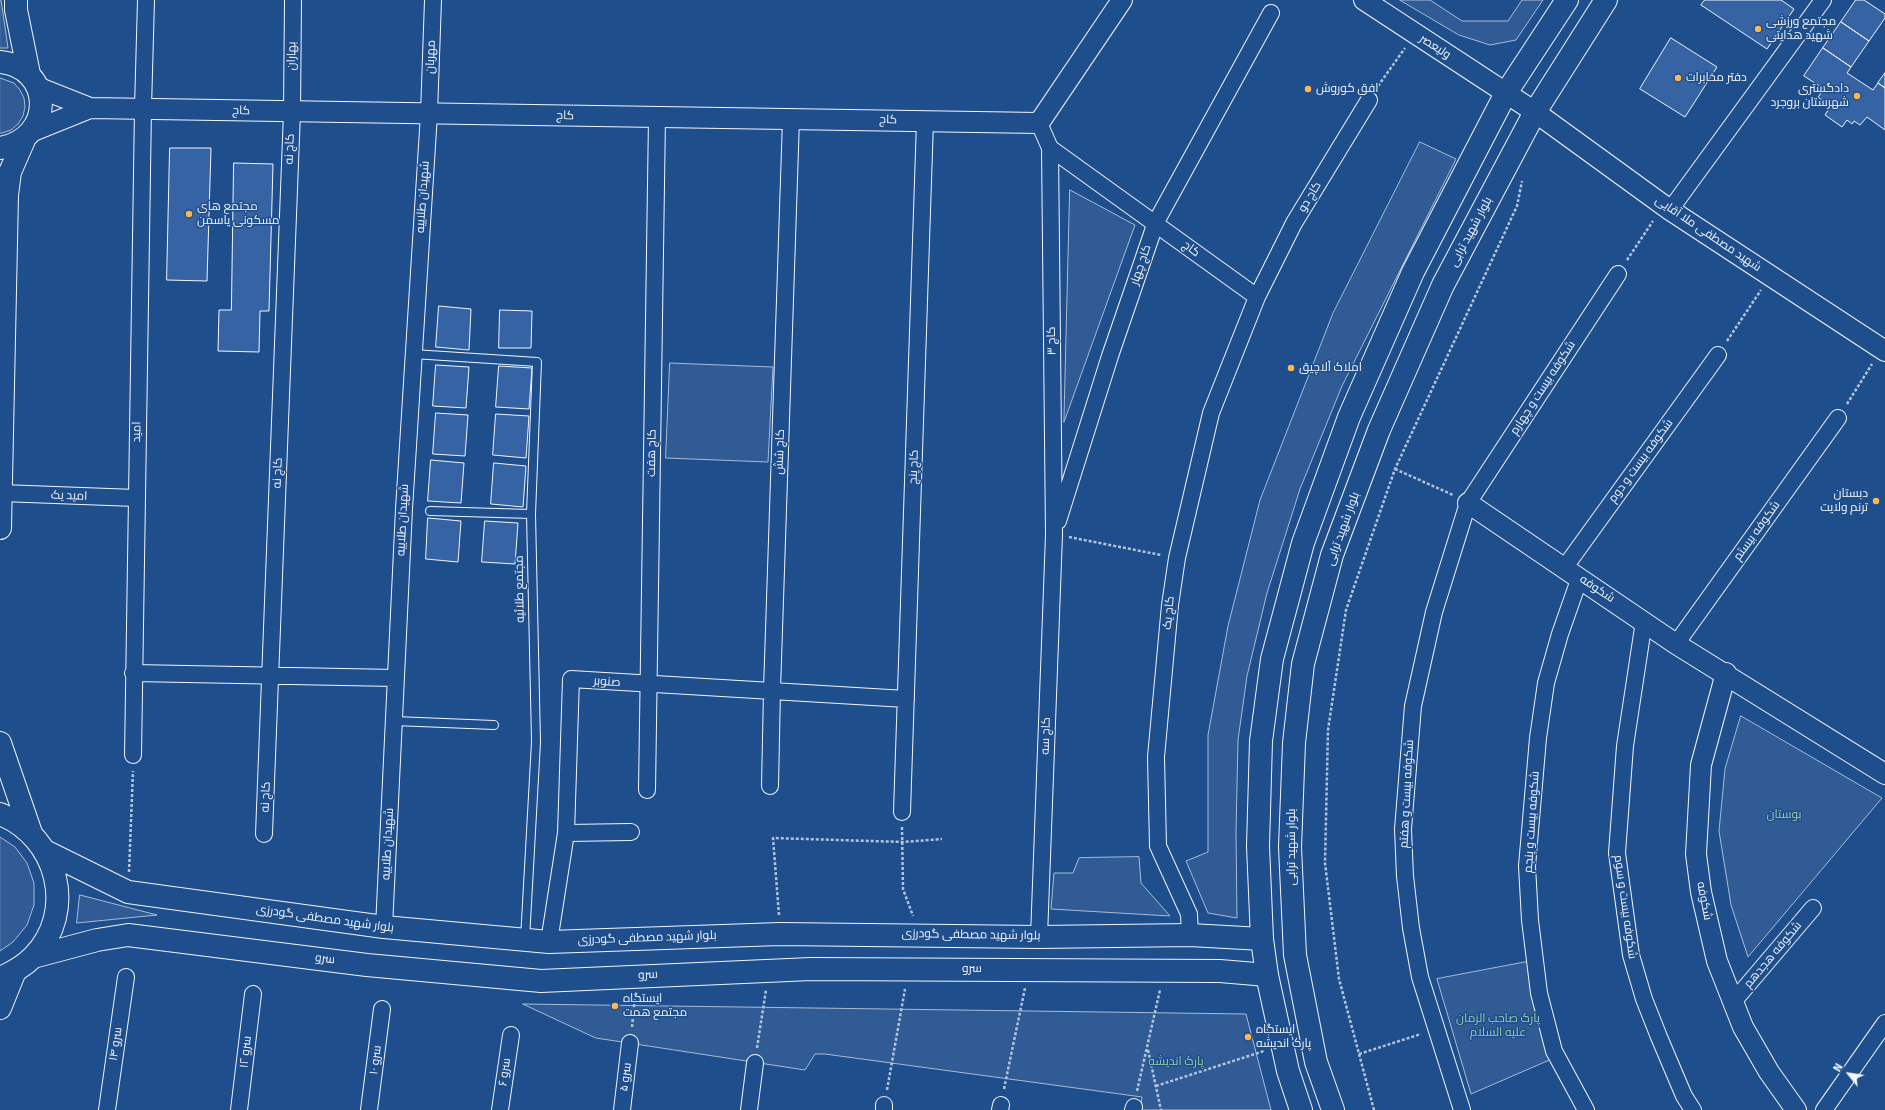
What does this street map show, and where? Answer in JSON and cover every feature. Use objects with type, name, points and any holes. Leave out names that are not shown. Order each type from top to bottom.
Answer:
[{"type":"main road","points":[[0,528],[8,195],[10,172],[28,135],[39,120],[41,107],[40,95],[33,80],[16,10],[16,0]]},
{"type":"main road","points":[[1302,1110],[1288,1071],[1267,975],[1262,939],[1258,846],[1261,741],[1272,659],[1303,543],[1349,417],[1413,272],[1506,93],[1567,0]]},
{"type":"main road","name":"بلوار شهید ترابی","points":[[1333,1110],[1316,1062],[1295,955],[1290,846],[1294,743],[1303,664],[1332,555],[1379,430],[1443,285],[1535,112],[1606,0]]},
{"type":"main road","points":[[0,62],[19,67],[33,80]]},
{"type":"main road","points":[[0,148],[13,146],[28,135]]},
{"type":"main road","points":[[0,743],[31,832]]},
{"type":"main road","points":[[0,814],[13,819],[31,832],[45,850],[54,872],[58,894],[55,917],[47,938],[33,957],[8,974],[0,1008]]},
{"type":"main road","name":"بلوار شهید مصطفی گودرزی","points":[[45,850],[128,892],[384,927],[549,942],[780,934],[1039,937],[1190,935],[1262,939]]},
{"type":"main road","name":"سرو","points":[[33,957],[98,940],[128,935],[368,965],[541,981],[769,971],[908,968],[1220,971],[1267,975]]},
{"type":"main road","points":[[1262,939],[1295,955],[1267,975]]},
{"type":"street","name":"امید","points":[[133,755],[136,498],[146,0]]},
{"type":"street","name":"بهاران","points":[[292,112],[293,0]]},
{"type":"street","name":"مهربان","points":[[429,114],[433,0]]},
{"type":"street","points":[[1050,148],[1039,122],[1122,0]]},
{"type":"street","name":"ولیعصر","points":[[1364,0],[1535,112]]},
{"type":"street","points":[[1667,207],[1823,0]]},
{"type":"street","name":"کاج چهار","points":[[1054,535],[1110,356],[1156,222],[1271,13]]},
{"type":"street","name":"کاج","points":[[33,80],[90,108]]},
{"type":"street","name":"کاج دو","points":[[1257,297],[1294,223],[1369,100]]},
{"type":"street","name":"کاج","points":[[28,135],[90,108],[1039,122]]},
{"type":"street","name":"کاج نه","points":[[264,834],[292,112]]},
{"type":"street","name":"شهید مصطفی ملا آقایی","points":[[1535,112],[1667,207],[1884,350]]},
{"type":"street","name":"شهیدان طلاییه","points":[[384,927],[413,354],[429,114]]},
{"type":"street","name":"کاج هفت","points":[[647,790],[650,685],[657,117]]},
{"type":"street","name":"کاج شش","points":[[770,786],[791,118]]},
{"type":"street","name":"کاج پنج","points":[[902,812],[925,121]]},
{"type":"street","name":"کاج","points":[[1050,148],[1156,222],[1257,297]]},
{"type":"street","name":"کاج ۳","points":[[1050,148],[1054,535]]},
{"type":"street","name":"شکوفه بیست و چهارم","points":[[1468,502],[1618,274]]},
{"type":"street","name":"کاج یک","points":[[1190,935],[1189,914],[1158,846],[1156,757],[1170,605],[1177,558],[1212,414],[1257,297]]},
{"type":"street","name":"شکوفه بیست و دوم","points":[[1572,572],[1718,355]]},
{"type":"street","name":"شکوفه بیستم","points":[[1676,644],[1838,418]]},
{"type":"street","name":"امید یک","points":[[1,493],[136,498]]},
{"type":"street","name":"شکوفه","points":[[1468,502],[1676,644],[1726,673],[1885,774]]},
{"type":"street","name":"شکوفه بیست و هفتم","points":[[1462,1110],[1420,977],[1411,928],[1405,876],[1403,829],[1413,706],[1434,612],[1468,502]]},
{"type":"street","name":"کاج سه","points":[[1039,937],[1054,535]]},
{"type":"street","name":"شکوفه بیست و پنجم","points":[[1572,572],[1560,634],[1546,683],[1538,738],[1527,866],[1530,920],[1539,993],[1554,1051],[1586,1110]]},
{"type":"street","name":"شکوفه بیست و سوم","points":[[1644,621],[1625,746],[1617,853],[1631,955],[1644,999],[1684,1096],[1693,1110]]},
{"type":"street","points":[[133,673],[270,677],[396,678]]},
{"type":"street","name":"شکوفه","points":[[1726,673],[1702,765],[1696,854],[1701,892],[1717,961],[1733,1002],[1769,1072],[1796,1110]]},
{"type":"street","name":"صنوبر","points":[[549,942],[566,833],[571,680],[772,690],[906,699]]},
{"type":"street","points":[[566,833],[631,832]]},
{"type":"street","name":"شکوفه هجدهم","points":[[1733,1002],[1813,908]]},
{"type":"street","name":"سرو ۱۴","points":[[107,1110],[126,977]]},
{"type":"street","name":"سرو ۱۲","points":[[240,1110],[253,994]]},
{"type":"street","name":"سرو ۱۰","points":[[369,1110],[382,1009]]},
{"type":"street","points":[[1824,1110],[1885,1023]]},
{"type":"street","name":"سرو ۶","points":[[500,1110],[511,1035]]},
{"type":"street","name":"سرو ۵","points":[[622,1110],[630,1043]]},
{"type":"street","points":[[749,1110],[755,1063]]},
{"type":"lane","name":"مجتمع طلائیه","points":[[413,354],[537,362],[531,514],[536,742],[525,940]]},
{"type":"lane","points":[[430,511],[531,514]]},
{"type":"lane","points":[[394,721],[494,725]]},
{"type":"path","points":[[1369,100],[1415,33]]},
{"type":"path","points":[[1374,1110],[1339,978],[1325,863],[1328,730],[1346,610],[1395,469],[1517,206],[1523,175]]},
{"type":"path","points":[[1618,274],[1667,207]]},
{"type":"path","points":[[1718,355],[1771,276]]},
{"type":"path","points":[[1838,418],[1884,350]]},
{"type":"path","points":[[1395,469],[1468,502]]},
{"type":"path","points":[[1054,535],[1177,558]]},
{"type":"path","points":[[128,892],[133,755]]},
{"type":"path","points":[[902,812],[904,889],[920,935]]},
{"type":"path","points":[[780,934],[773,838],[903,842],[942,839]]},
{"type":"path","points":[[884,1107],[908,968]]},
{"type":"path","points":[[1000,1108],[1029,969]]},
{"type":"path","points":[[1133,1108],[1164,970]]},
{"type":"path","points":[[755,1063],[769,971]]},
{"type":"path","points":[[630,1043],[636,976]]},
{"type":"path","points":[[1359,1054],[1436,1030]]},
{"type":"path","points":[[1156,1086],[1282,1045]]},
{"type":"path","points":[[1147,1047],[1161,1110]]},
{"type":"shaded area","points":[[1,0],[8,48],[0,48]]},
{"type":"shaded area","points":[[1400,0],[1430,0],[1462,21],[1508,21],[1522,0],[1543,0],[1516,40],[1490,45],[1459,35]]},
{"type":"shaded area","points":[[0,78],[14,83],[24,98],[25,107],[23,116],[18,124],[11,130],[2,133],[0,133]]},
{"type":"shaded area","points":[[1420,142],[1456,159],[1342,386],[1300,489],[1267,593],[1247,676],[1238,740],[1236,832],[1237,918],[1208,913],[1186,861],[1208,852],[1208,735],[1228,626],[1260,500],[1333,313]]},
{"type":"shaded area","points":[[1070,190],[1135,225],[1064,422]]},
{"type":"shaded area","points":[[670,363],[773,367],[768,462],[666,458]]},
{"type":"shaded area","name":"بوستان","points":[[1741,716],[1882,798],[1748,957],[1731,905],[1719,831],[1725,769]]},
{"type":"shaded area","points":[[0,837],[15,847],[27,863],[34,883],[34,905],[27,925],[13,942],[0,951]]},
{"type":"shaded area","points":[[1139,857],[1141,883],[1170,916],[1051,909],[1054,873],[1073,873],[1079,858]]},
{"type":"shaded area","points":[[80,895],[157,915],[77,923]]},
{"type":"shaded area","name":"پارک صاحب الزمان علیه السلام","points":[[1532,961],[1554,1058],[1471,1094],[1437,979]]},
{"type":"shaded area","name":"پارک اندیشه","points":[[523,1004],[1246,1014],[1271,1110],[1140,1110],[1142,1097],[825,1054],[815,1054],[805,1070],[596,1038]]},
{"type":"building","name":"مجتمع ورزشی شهید هدایتی","points":[[1705,0],[1781,0],[1794,9],[1767,49],[1701,5]]},
{"type":"building","points":[[1856,0],[1864,0],[1885,14],[1885,18],[1869,41],[1841,22]]},
{"type":"building","points":[[1841,22],[1869,41],[1851,67],[1823,48]]},
{"type":"building","name":"دفتر مخابرات","points":[[1671,38],[1717,67],[1685,117],[1640,89]]},
{"type":"building","points":[[1823,48],[1851,67],[1847,73],[1873,90],[1878,83],[1885,88],[1885,130],[1867,117],[1860,125],[1854,121],[1852,124],[1847,120],[1842,127],[1825,115],[1830,107],[1818,97],[1824,89],[1804,76]]},
{"type":"building","points":[[1885,73],[1885,88],[1878,83]]},
{"type":"building","name":"مجتمع های مسکونی یاسمن","points":[[170,148],[211,148],[207,281],[167,280]]},
{"type":"building","points":[[234,163],[273,164],[269,311],[260,311],[259,352],[218,351],[219,310],[231,310]]},
{"type":"building","points":[[439,306],[471,309],[469,350],[436,347]]},
{"type":"building","points":[[500,310],[532,311],[531,348],[499,348]]},
{"type":"building","points":[[436,365],[469,367],[466,408],[433,406]]},
{"type":"building","points":[[499,366],[532,368],[529,409],[496,407]]},
{"type":"building","points":[[436,413],[468,415],[465,456],[433,454]]},
{"type":"building","points":[[496,414],[529,416],[526,458],[493,455]]},
{"type":"building","points":[[431,460],[464,463],[461,503],[428,501]]},
{"type":"building","points":[[494,463],[526,466],[523,507],[491,504]]},
{"type":"building","points":[[428,518],[461,521],[458,562],[426,559]]},
{"type":"building","points":[[485,521],[518,523],[515,564],[482,562]]},
{"type":"place","name":"مجتمع ورزشی شهید هدایتی","points":[[1758,29]]},
{"type":"place","name":"دفتر مخابرات","points":[[1678,78]]},
{"type":"place","name":"افق کوروش","points":[[1308,89]]},
{"type":"place","name":"دادگستری شهرستان بروجرد","points":[[1857,96]]},
{"type":"place","name":"مجتمع های مسکونی یاسمن","points":[[189,214]]},
{"type":"place","name":"املاک آلاچیق","points":[[1291,368]]},
{"type":"place","name":"دبستان ترنم ولایت","points":[[1876,501]]},
{"type":"place","name":"ایستگاه مجتمع همت","points":[[615,1006]]},
{"type":"place","name":"ایستگاه پارک اندیشه","points":[[1248,1037]]}]
